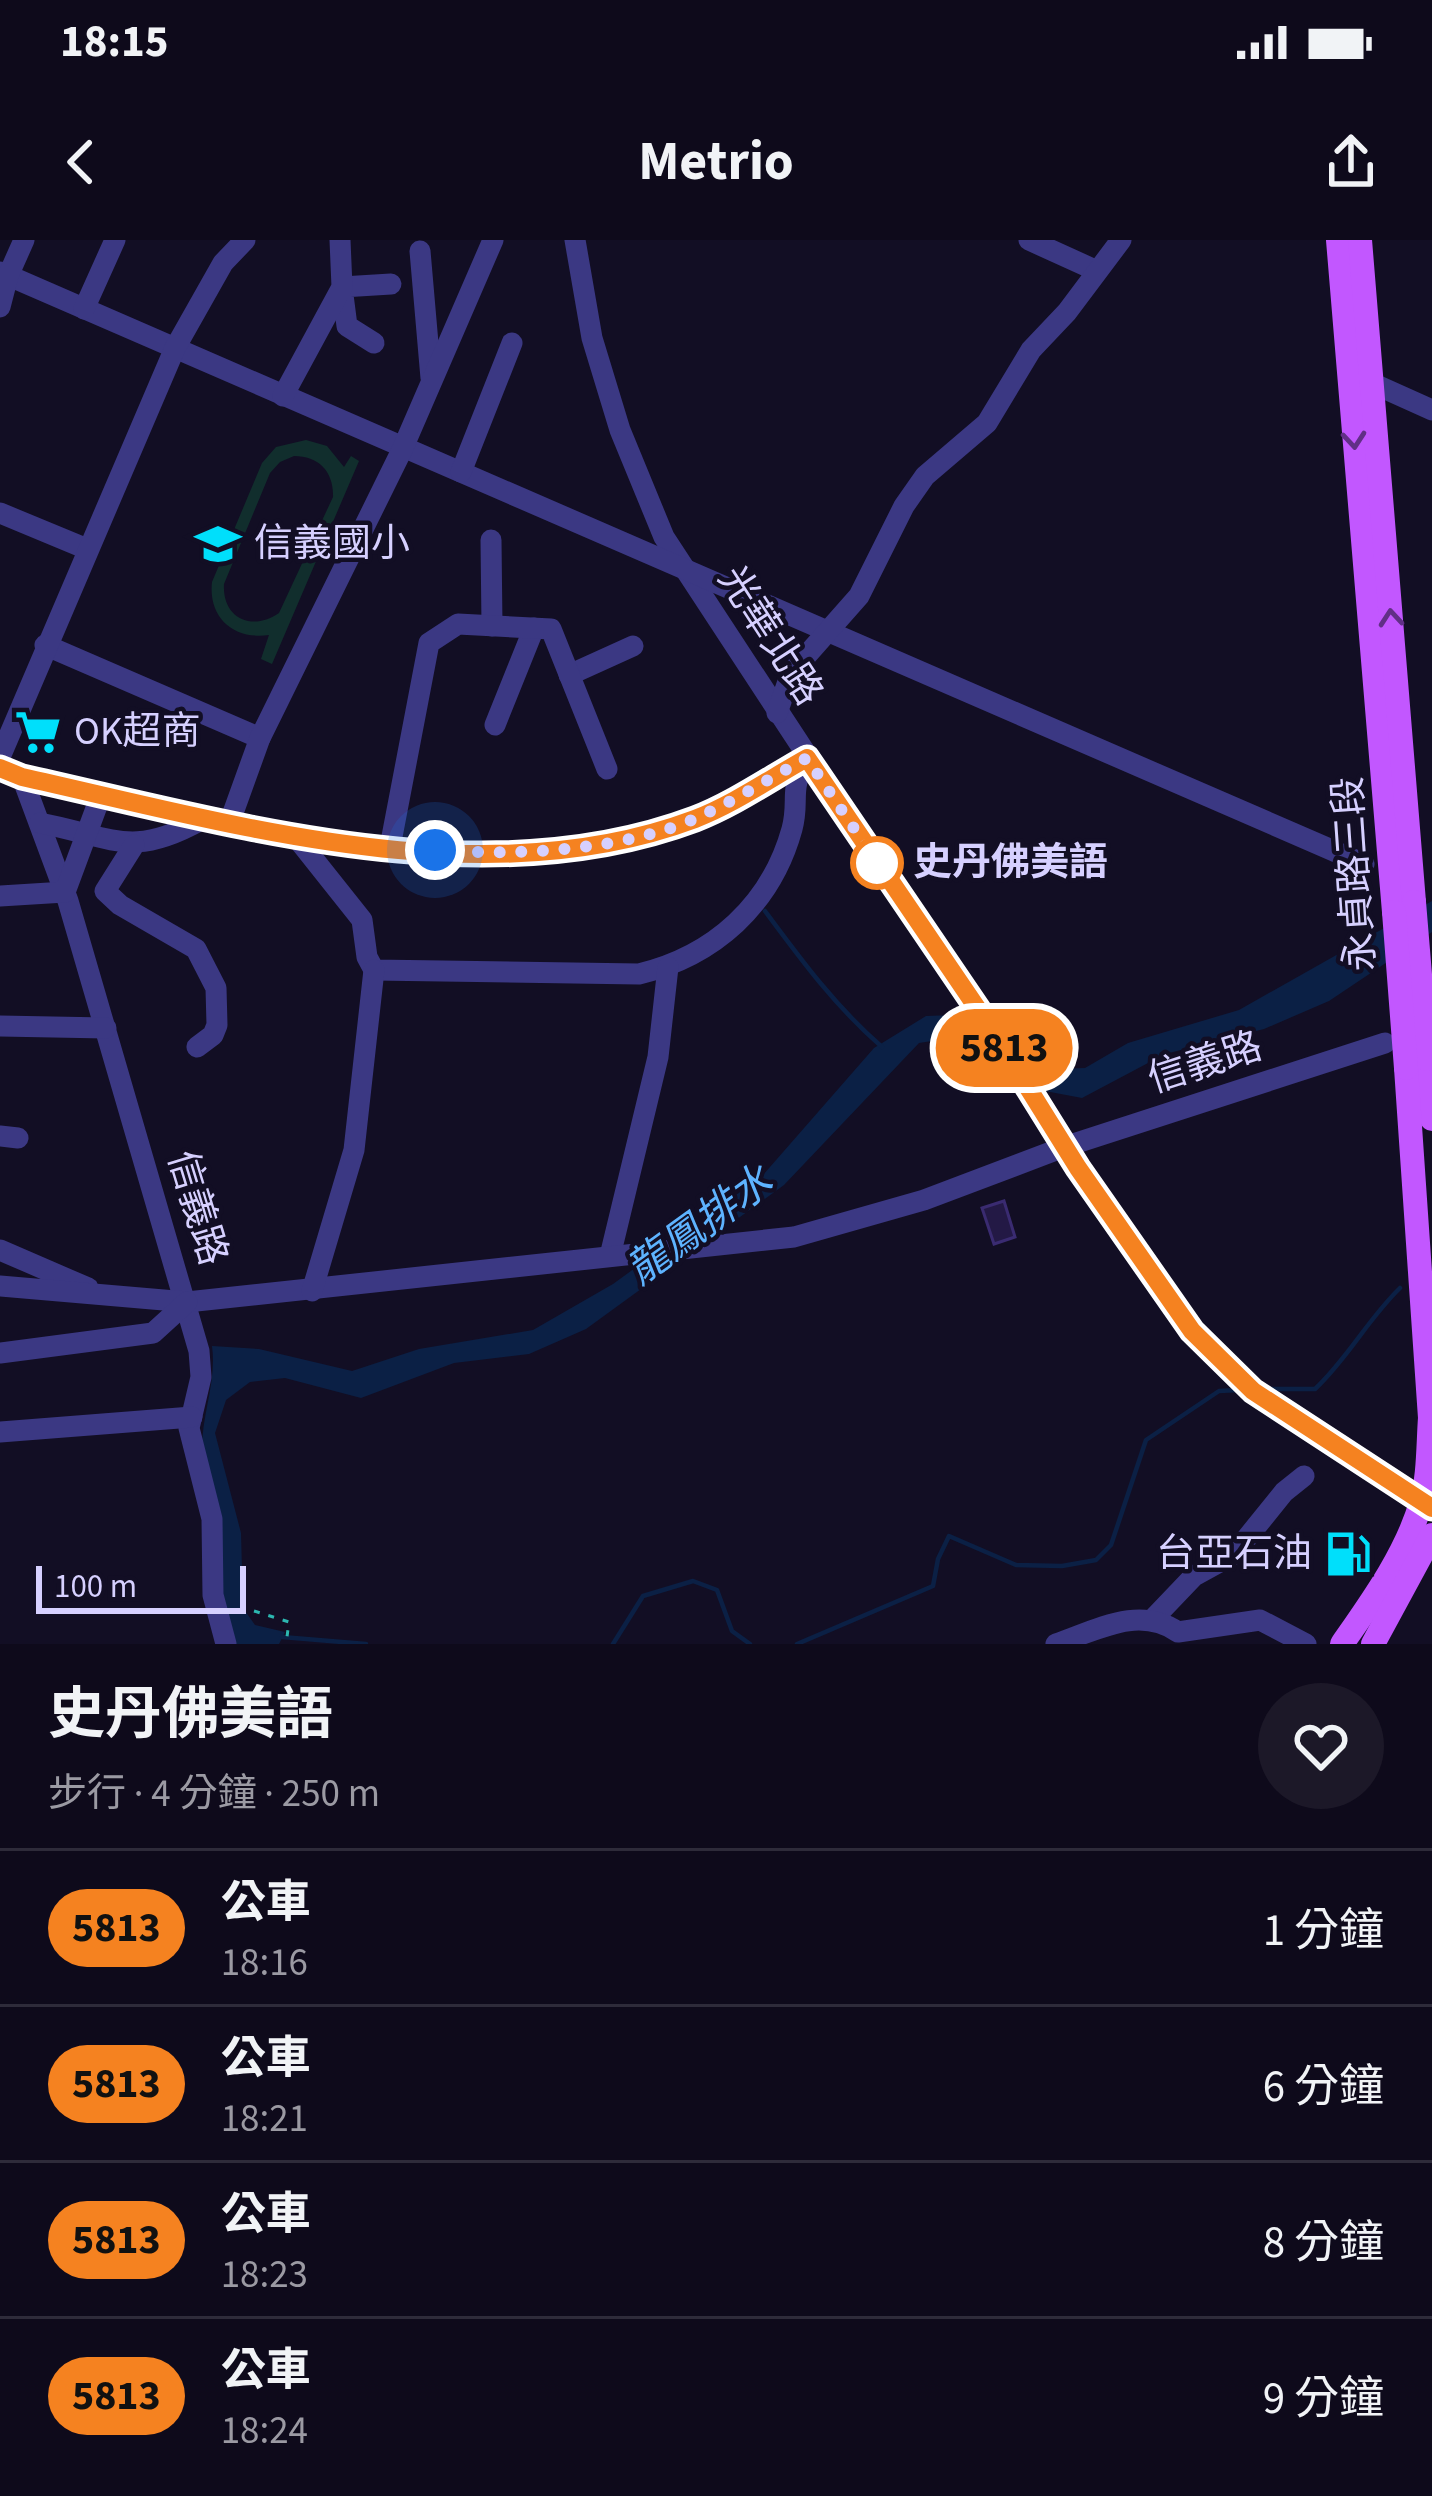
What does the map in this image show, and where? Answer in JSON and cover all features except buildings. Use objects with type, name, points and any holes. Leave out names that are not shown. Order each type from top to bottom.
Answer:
[{"type":"main road","name":"永貞路三段","points":[[1338,240],[1361,383]]},
{"type":"main road","name":"永貞路三段","points":[[1342,1644],[1382,1587],[1426,1505],[1430,1418],[1417,1064],[1361,383],[1360,240]]},
{"type":"main road","name":"永貞路三段","points":[[1417,1064],[1432,1119]]},
{"type":"main road","points":[[1372,1644],[1432,1535]]},
{"type":"street","points":[[0,307],[3,274],[24,240]]},
{"type":"street","points":[[85,309],[115,240]]},
{"type":"street","points":[[0,758],[175,349],[223,263],[245,240]]},
{"type":"street","points":[[340,240],[347,326],[374,343]]},
{"type":"street","points":[[229,824],[260,738],[402,450],[493,240]]},
{"type":"street","name":"光華北路","points":[[575,240],[592,338],[620,430],[664,537],[992,1030],[1064,1147],[1192,1331],[1253,1391],[1426,1505]]},
{"type":"street","points":[[1029,240],[1095,270]]},
{"type":"street","points":[[777,713],[791,674],[859,596],[904,506],[925,476],[987,423],[1031,350],[1067,312],[1121,240]]},
{"type":"street","points":[[419,251],[431,384]]},
{"type":"street","points":[[3,274],[1364,864]]},
{"type":"street","points":[[342,286],[391,284]]},
{"type":"street","points":[[283,396],[342,286]]},
{"type":"street","points":[[461,472],[512,343]]},
{"type":"street","points":[[1361,383],[1432,410]]},
{"type":"street","points":[[2,519],[87,549]]},
{"type":"street","points":[[491,541],[492,626]]},
{"type":"street","points":[[390,847],[428,643],[458,624],[551,629],[607,769]]},
{"type":"street","points":[[495,724],[534,628]]},
{"type":"street","points":[[45,645],[260,738]]},
{"type":"street","points":[[569,675],[633,646]]},
{"type":"street","points":[[0,768],[201,820],[296,837],[479,853],[599,846],[697,818],[807,758]]},
{"type":"street","points":[[374,970],[639,974],[668,967],[726,936],[759,899],[778,869],[794,825],[794,780],[807,758]]},
{"type":"street","name":"信義路","points":[[22,777],[65,892],[187,1302],[794,1237],[924,1200],[1064,1147],[1385,1043]]},
{"type":"street","points":[[0,896],[65,892],[101,794]]},
{"type":"street","points":[[40,823],[134,845],[162,841],[201,820]]},
{"type":"street","points":[[296,837],[362,920],[374,970],[354,1150],[312,1291]]},
{"type":"street","points":[[134,845],[105,891],[196,950],[216,988],[218,1009],[213,1035],[197,1047]]},
{"type":"street","points":[[610,1256],[658,1058],[668,967]]},
{"type":"street","points":[[0,1026],[106,1028]]},
{"type":"street","points":[[0,1250],[102,1294]]},
{"type":"street","points":[[0,1286],[187,1302]]},
{"type":"street","points":[[0,1352],[154,1333],[187,1302]]},
{"type":"street","points":[[187,1302],[200,1351],[201,1377],[189,1428],[212,1519],[213,1595],[226,1644]]},
{"type":"street","points":[[0,1432],[191,1417]]},
{"type":"street","points":[[1152,1620],[1194,1576],[1234,1554],[1284,1492],[1304,1476]]},
{"type":"street","points":[[1057,1644],[1140,1617],[1164,1622],[1178,1632],[1260,1620],[1306,1644]]},
{"type":"path","points":[[254,1611],[289,1622],[287,1643]]},
{"type":"green space","points":[[306,440],[327,446],[344,467],[351,456],[359,461],[272,664],[261,659],[269,635],[245,634],[226,624],[214,606],[212,582],[262,463],[276,447]],"holes":[[[303,457],[318,462],[328,473],[333,497],[279,613],[249,621],[228,606],[224,584],[270,473],[280,462]]]},
{"type":"water","name":"龍鳳排水","points":[[1432,901],[1432,932],[1329,1001],[1264,1029],[1165,1054],[1082,1098],[1045,1091],[957,1037],[919,1043],[784,1185],[586,1329],[529,1354],[454,1363],[361,1398],[285,1378],[250,1382],[226,1400],[215,1433],[241,1533],[243,1608],[255,1625],[285,1632],[279,1644],[235,1644],[226,1615],[202,1452],[212,1346],[259,1349],[352,1371],[419,1349],[533,1330],[613,1284],[763,1175],[874,1048],[926,1016],[954,1015],[1055,1069],[1085,1068],[1128,1043],[1239,1010]]},
{"type":"waterway","points":[[765,911],[834,999],[882,1047]]},
{"type":"waterway","points":[[1268,1389],[1315,1389],[1400,1288]]},
{"type":"waterway","points":[[797,1644],[933,1586],[949,1536],[1016,1565],[1062,1566],[1096,1560],[1111,1545],[1146,1440],[1219,1391],[1238,1390]]},
{"type":"waterway","points":[[613,1644],[643,1596],[693,1581],[717,1590],[732,1631],[750,1644]]},
{"type":"waterway","points":[[282,1637],[366,1644]]},
{"type":"bus line","name":"5813","points":[[0,768],[201,820],[296,837],[479,853],[599,846],[697,818],[807,758],[992,1030],[1078,1168],[1192,1331],[1253,1391],[1432,1508]]},
{"type":"place","name":"信義國小","points":[[218,544]]},
{"type":"place","name":"OK超商","points":[[38,732]]},
{"type":"place","name":"史丹佛美語","points":[[877,863]]},
{"type":"place","name":"台亞石油","points":[[1348,1554]]},
{"type":"route","points":[[435,850],[479,853],[599,846],[697,818],[807,758],[877,863]]}]
